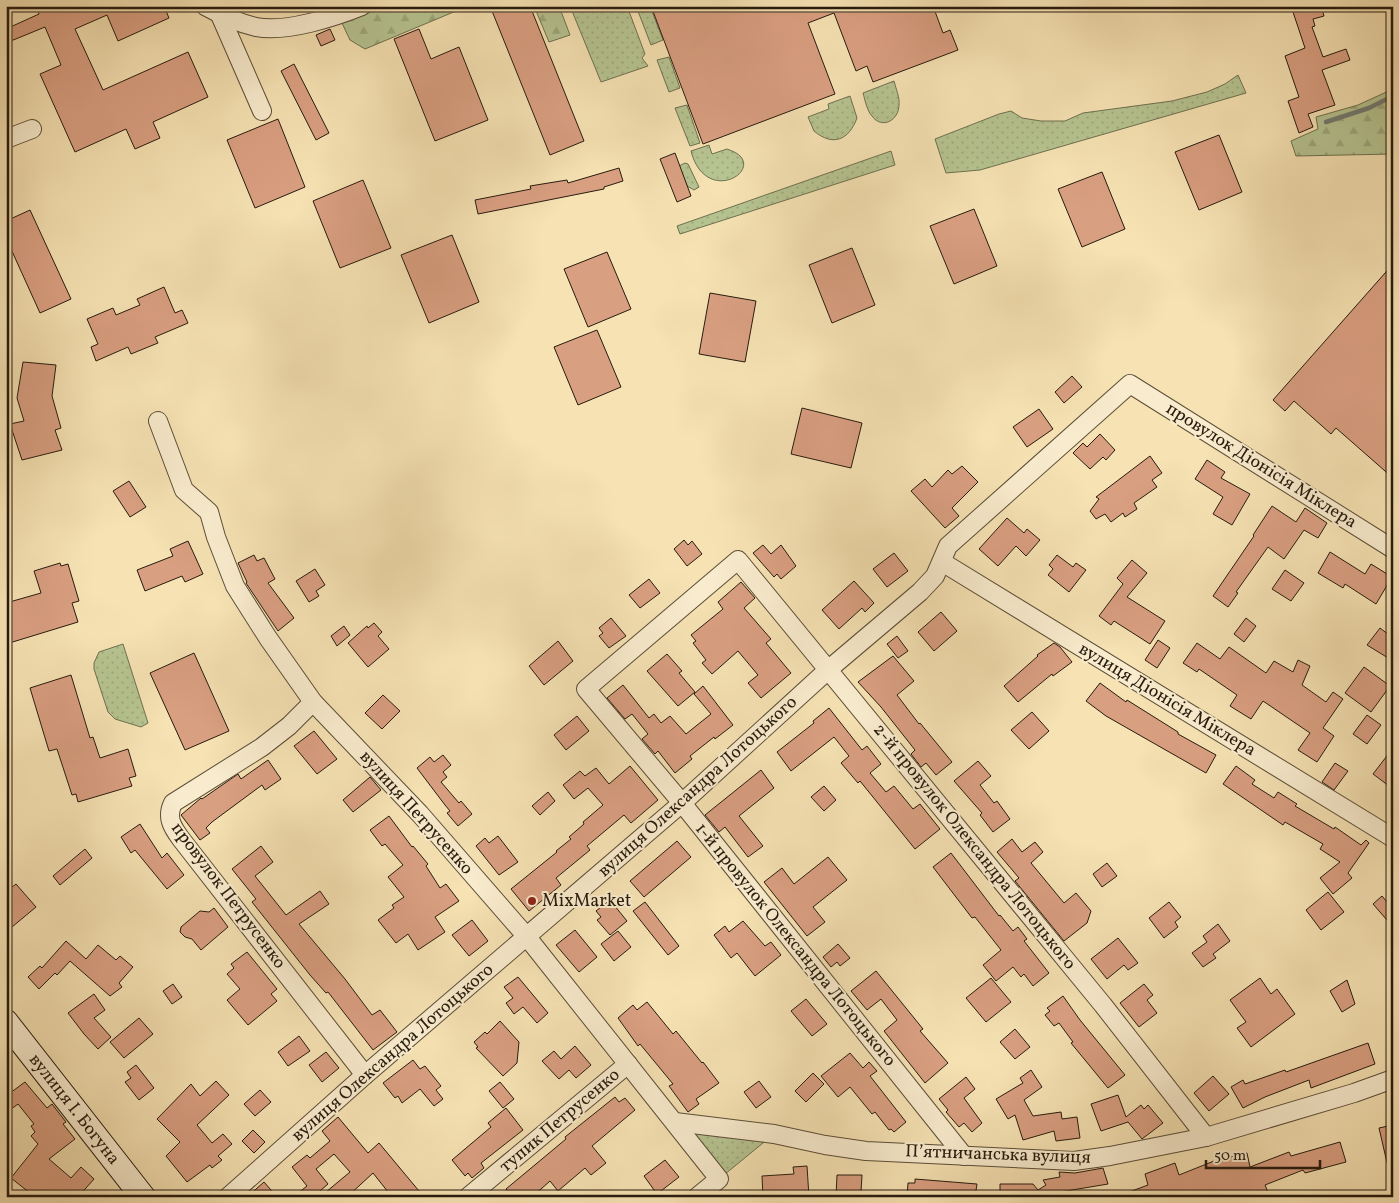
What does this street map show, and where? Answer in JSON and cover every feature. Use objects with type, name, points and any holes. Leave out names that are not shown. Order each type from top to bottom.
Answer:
[{"type":"street","points":[[212,11],[257,27],[288,27],[336,17],[362,6]]},
{"type":"street","points":[[212,11],[262,111]]},
{"type":"street","points":[[6,139],[32,129]]},
{"type":"street","name":"провулок Діонісія Міклера","points":[[1130,384],[1393,549]]},
{"type":"street","name":"вулиця Олександра Лотоцького","points":[[228,1197],[365,1075],[682,804],[829,669],[920,592],[935,576],[948,546],[1130,384]]},
{"type":"street","name":"вулиця Петрусенко","points":[[158,421],[184,490],[209,512],[216,538],[235,586],[268,638],[313,702],[420,814],[527,937],[719,1179],[697,1197]]},
{"type":"street","name":"2-й провулок Олександра Лотоцького","points":[[586,689],[738,560],[1104,1005],[1206,1137]]},
{"type":"street","name":"вулиця Діонісія Міклера","points":[[942,562],[1393,838]]},
{"type":"street","name":"1-й провулок Олександра Лотоцького","points":[[586,689],[682,804],[964,1156]]},
{"type":"street","name":"провулок Петрусенко","points":[[313,702],[289,726],[262,747],[173,804],[170,809],[170,820],[177,834],[365,1075]]},
{"type":"street","name":"вулиця І. Богуна","points":[[6,1022],[143,1197]]},
{"type":"street","name":"тупик Петрусенко","points":[[468,1197],[628,1064]]},
{"type":"street","name":"Пʼятничанська вулиця","points":[[675,1122],[774,1134],[825,1145],[866,1151],[1056,1161],[1092,1159],[1206,1137],[1393,1080]]},
{"type":"green space","points":[[385,6],[468,6],[365,49],[350,40],[342,23]]},
{"type":"green space","points":[[534,6],[559,6],[570,35],[549,42]]},
{"type":"green space","points":[[570,6],[627,6],[645,54],[642,58],[648,66],[601,82]]},
{"type":"green space","points":[[636,6],[650,6],[663,40],[651,45]]},
{"type":"green space","points":[[669,57],[680,88],[669,92],[657,60]]},
{"type":"green space","points":[[1238,75],[1246,93],[980,170],[946,173],[935,139],[1011,111],[1022,118],[1041,121],[1065,121],[1083,113],[1172,101],[1207,92],[1225,84]]},
{"type":"green space","points":[[894,81],[899,99],[898,110],[893,119],[885,123],[880,122],[870,114],[863,93]]},
{"type":"green space","points":[[1393,89],[1393,154],[1296,156],[1291,141],[1318,129],[1316,117],[1358,105]]},
{"type":"green space","points":[[850,96],[857,118],[850,132],[840,139],[834,140],[821,136],[814,131],[808,117],[829,109],[828,104]]},
{"type":"green space","points":[[687,105],[700,143],[690,146],[675,108]]},
{"type":"green space","points":[[709,145],[712,154],[727,149],[741,157],[744,164],[741,171],[735,177],[726,180],[716,180],[706,176],[697,167],[691,151]]},
{"type":"green space","points":[[891,151],[895,165],[680,234],[677,226]]},
{"type":"green space","points":[[685,163],[688,164],[699,187],[694,190],[687,186],[679,166]]},
{"type":"green space","points":[[123,644],[148,723],[141,727],[115,719],[108,712],[94,669],[94,663],[99,652]]},
{"type":"green space","points":[[675,1122],[774,1134],[719,1179]]},
{"type":"building","points":[[36,6],[164,6],[169,18],[118,41],[107,15],[75,29],[103,90],[188,52],[208,97],[153,122],[160,138],[135,149],[126,129],[75,152],[40,74],[61,65],[45,27],[6,43],[6,29],[39,14]]},
{"type":"building","points":[[490,6],[530,6],[584,141],[550,155]]},
{"type":"building","points":[[651,6],[933,6],[943,33],[950,30],[958,50],[873,82],[867,66],[856,71],[834,13],[808,23],[835,94],[703,144]]},
{"type":"building","points":[[1291,6],[1321,6],[1324,16],[1313,19],[1315,26],[1312,27],[1323,57],[1346,49],[1350,60],[1322,70],[1335,105],[1308,114],[1313,127],[1299,133],[1288,101],[1299,97],[1285,56],[1305,48]]},
{"type":"building","points":[[330,29],[335,40],[321,46],[316,35]]},
{"type":"building","points":[[419,29],[431,59],[459,47],[488,120],[435,141],[394,39]]},
{"type":"building","points":[[294,64],[329,133],[316,140],[281,71]]},
{"type":"building","points":[[278,119],[305,187],[255,208],[227,140]]},
{"type":"building","points":[[1219,135],[1242,192],[1199,210],[1175,152]]},
{"type":"building","points":[[675,153],[691,196],[677,202],[660,159]]},
{"type":"building","points":[[619,168],[623,181],[604,187],[604,189],[478,214],[475,200],[531,189],[530,186],[567,180],[568,183]]},
{"type":"building","points":[[1102,172],[1125,229],[1082,247],[1058,189]]},
{"type":"building","points":[[363,180],[391,248],[340,268],[313,201]]},
{"type":"building","points":[[974,209],[997,266],[954,284],[930,226]]},
{"type":"building","points":[[30,210],[71,299],[40,313],[6,238],[6,221]]},
{"type":"building","points":[[452,235],[479,302],[429,323],[401,255]]},
{"type":"building","points":[[852,248],[875,305],[832,323],[809,265]]},
{"type":"building","points":[[607,252],[631,309],[588,327],[564,269]]},
{"type":"building","points":[[1393,264],[1393,478],[1336,428],[1331,434],[1294,401],[1285,411],[1273,400]]},
{"type":"building","points":[[164,287],[175,313],[182,310],[188,323],[155,337],[158,343],[131,354],[128,347],[96,361],[91,347],[98,344],[87,319],[113,308],[116,315],[140,305],[137,299]]},
{"type":"building","points":[[710,293],[756,301],[745,362],[699,354]]},
{"type":"building","points":[[597,330],[621,387],[578,405],[554,347]]},
{"type":"building","points":[[23,362],[56,365],[52,396],[61,428],[55,430],[62,450],[22,460],[10,424],[24,421],[17,398]]},
{"type":"building","points":[[1072,376],[1082,387],[1064,403],[1055,392]]},
{"type":"building","points":[[802,408],[862,423],[851,468],[791,454]]},
{"type":"building","points":[[1039,409],[1053,429],[1027,447],[1013,427]]},
{"type":"building","points":[[1100,434],[1115,450],[1106,460],[1103,457],[1090,469],[1073,453],[1083,443],[1087,447]]},
{"type":"building","points":[[1150,456],[1162,473],[1152,480],[1157,487],[1134,503],[1137,509],[1125,517],[1123,513],[1111,522],[1105,514],[1096,519],[1090,511],[1099,499],[1096,497]]},
{"type":"building","points":[[1207,460],[1225,472],[1221,478],[1250,494],[1232,525],[1213,514],[1223,497],[1195,479]]},
{"type":"building","points":[[962,466],[978,482],[952,508],[959,516],[945,528],[911,491],[925,479],[932,487],[948,470],[952,474]]},
{"type":"building","points":[[129,481],[146,507],[130,517],[113,491]]},
{"type":"building","points":[[1272,506],[1296,522],[1305,508],[1327,523],[1318,538],[1304,530],[1284,559],[1268,547],[1236,592],[1238,593],[1228,607],[1213,596]]},
{"type":"building","points":[[1007,518],[1024,533],[1027,529],[1040,540],[1026,556],[1016,546],[998,566],[979,549]]},
{"type":"building","points":[[684,540],[688,545],[692,541],[702,554],[687,566],[674,549]]},
{"type":"building","points":[[188,541],[203,574],[185,582],[182,576],[145,591],[137,570],[173,556],[170,549]]},
{"type":"building","points":[[763,545],[771,554],[781,545],[796,566],[781,579],[777,574],[774,577],[753,553]]},
{"type":"building","points":[[1330,552],[1365,574],[1371,564],[1392,577],[1376,604],[1345,584],[1343,588],[1318,573]]},
{"type":"building","points":[[894,553],[908,571],[887,587],[873,569]]},
{"type":"building","points":[[254,555],[257,561],[264,558],[275,579],[268,583],[294,618],[278,631],[246,583],[238,563]]},
{"type":"building","points":[[1057,555],[1073,567],[1076,563],[1086,570],[1069,592],[1048,575],[1053,569],[1049,565]]},
{"type":"building","points":[[1132,560],[1147,573],[1127,597],[1165,621],[1150,644],[1114,621],[1111,625],[1099,616],[1123,584],[1117,578]]},
{"type":"building","points":[[60,563],[61,566],[68,564],[79,601],[72,603],[78,622],[6,644],[6,603],[41,593],[34,571]]},
{"type":"building","points":[[315,569],[325,585],[316,591],[319,596],[309,602],[296,581]]},
{"type":"building","points":[[1285,570],[1304,583],[1291,601],[1272,589]]},
{"type":"building","points":[[649,579],[660,593],[640,608],[629,595]]},
{"type":"building","points":[[854,581],[874,603],[865,612],[862,608],[839,629],[822,610]]},
{"type":"building","points":[[741,582],[755,598],[744,608],[771,639],[766,643],[791,673],[761,698],[748,683],[758,675],[738,651],[712,674],[702,663],[706,660],[693,643],[696,641],[691,635],[723,609],[718,602]]},
{"type":"building","points":[[941,612],[957,631],[934,651],[918,632]]},
{"type":"building","points":[[611,618],[626,636],[609,648],[599,636],[603,633],[599,628]]},
{"type":"building","points":[[1246,618],[1256,626],[1244,642],[1234,634]]},
{"type":"building","points":[[374,623],[382,632],[378,636],[389,649],[368,667],[348,643],[367,626],[368,628]]},
{"type":"building","points":[[344,626],[350,635],[337,646],[331,636]]},
{"type":"building","points":[[1380,628],[1393,638],[1393,661],[1367,645]]},
{"type":"building","points":[[897,636],[908,651],[898,658],[887,644]]},
{"type":"building","points":[[1158,640],[1170,648],[1157,668],[1145,660]]},
{"type":"building","points":[[558,641],[573,661],[544,685],[529,666]]},
{"type":"building","points":[[1054,643],[1060,647],[1072,662],[1053,676],[1052,674],[1018,702],[1004,686],[1037,655]]},
{"type":"building","points":[[1197,643],[1220,659],[1229,647],[1266,673],[1274,661],[1293,672],[1298,660],[1310,666],[1302,685],[1326,702],[1333,692],[1343,699],[1323,728],[1334,736],[1317,762],[1298,750],[1310,733],[1263,701],[1251,719],[1230,706],[1237,695],[1199,669],[1197,672],[1183,663]]},
{"type":"building","points":[[194,653],[229,731],[185,750],[150,673]]},
{"type":"building","points":[[667,654],[682,671],[679,673],[695,692],[678,706],[647,671]]},
{"type":"building","points":[[893,656],[914,681],[897,695],[952,762],[936,775],[926,763],[921,767],[911,754],[915,750],[881,707],[858,682]]},
{"type":"building","points":[[1364,667],[1390,686],[1371,712],[1345,693]]},
{"type":"building","points":[[71,675],[90,738],[93,737],[100,758],[128,749],[136,776],[129,778],[132,786],[78,802],[76,794],[72,795],[57,749],[49,751],[30,688]]},
{"type":"building","points":[[1100,683],[1126,702],[1127,700],[1178,732],[1178,734],[1216,755],[1206,773],[1106,716],[1086,701]]},
{"type":"building","points":[[623,685],[649,718],[654,714],[661,723],[670,716],[686,734],[711,714],[694,694],[703,686],[733,725],[690,756],[692,759],[675,773],[658,751],[655,754],[642,739],[648,734],[632,714],[625,719],[607,698]]},
{"type":"building","points":[[383,695],[400,711],[382,729],[365,713]]},
{"type":"building","points":[[829,708],[862,750],[867,746],[881,764],[870,773],[886,792],[894,786],[913,809],[920,804],[940,829],[915,849],[860,781],[858,783],[841,763],[849,756],[834,737],[791,771],[777,752],[814,723],[813,721]]},
{"type":"building","points":[[1032,712],[1049,731],[1029,749],[1011,730]]},
{"type":"building","points":[[1367,715],[1381,725],[1367,744],[1353,734]]},
{"type":"building","points":[[577,716],[589,731],[566,750],[554,735]]},
{"type":"building","points":[[314,731],[337,759],[317,774],[294,746]]},
{"type":"building","points":[[1393,748],[1393,789],[1373,774]]},
{"type":"building","points":[[443,755],[451,765],[443,772],[447,777],[441,782],[459,803],[461,801],[472,814],[458,826],[447,813],[450,811],[417,768],[430,757],[434,762]]},
{"type":"building","points":[[268,760],[281,779],[265,790],[262,785],[212,822],[206,828],[210,833],[200,840],[181,815],[201,798],[238,774],[241,779]]},
{"type":"building","points":[[978,761],[991,776],[980,785],[994,803],[997,801],[1010,819],[993,832],[980,815],[982,813],[954,781]]},
{"type":"building","points":[[1335,763],[1348,771],[1334,790],[1322,782]]},
{"type":"building","points":[[630,766],[658,800],[631,823],[624,815],[587,846],[590,850],[556,878],[561,885],[529,911],[511,889],[557,852],[571,839],[569,837],[584,824],[583,822],[603,805],[588,788],[574,799],[563,785],[580,771],[585,776],[596,768],[609,784]]},
{"type":"building","points":[[1236,766],[1255,780],[1252,784],[1274,798],[1278,792],[1297,804],[1295,806],[1334,829],[1335,827],[1361,845],[1366,840],[1369,843],[1348,873],[1352,878],[1333,894],[1320,878],[1340,862],[1320,849],[1323,844],[1285,822],[1283,825],[1223,784]]},
{"type":"building","points":[[761,770],[774,788],[739,816],[763,846],[748,857],[725,827],[719,832],[705,815]]},
{"type":"building","points":[[370,777],[381,790],[353,812],[343,800]]},
{"type":"building","points":[[824,786],[836,800],[824,811],[811,797]]},
{"type":"building","points":[[548,792],[555,801],[540,815],[532,806]]},
{"type":"building","points":[[389,816],[412,847],[428,864],[426,866],[440,888],[446,884],[459,901],[435,917],[445,932],[418,950],[408,934],[396,943],[378,920],[394,908],[392,905],[404,897],[388,877],[403,865],[385,844],[382,846],[370,830]]},
{"type":"building","points":[[140,824],[162,858],[167,853],[184,875],[167,889],[135,850],[131,853],[121,837]]},
{"type":"building","points":[[498,836],[518,862],[499,875],[476,846],[485,838],[489,843]]},
{"type":"building","points":[[1012,839],[1022,852],[1035,842],[1043,852],[1031,863],[1064,903],[1076,893],[1091,911],[1087,923],[1064,941],[1015,881],[1019,878],[997,852]]},
{"type":"building","points":[[677,841],[691,857],[644,897],[630,881]]},
{"type":"building","points":[[261,846],[273,862],[255,876],[286,915],[320,891],[329,904],[299,924],[372,1015],[380,1010],[397,1032],[373,1050],[328,992],[326,993],[310,975],[252,902],[256,899],[232,869]]},
{"type":"building","points":[[85,849],[92,858],[60,885],[53,876]]},
{"type":"building","points":[[951,853],[999,916],[1013,931],[1018,927],[1027,939],[1024,941],[1049,973],[1033,986],[1024,974],[1021,977],[1013,967],[996,981],[983,965],[1001,950],[975,917],[972,918],[933,867]]},
{"type":"building","points":[[828,857],[847,880],[813,907],[825,922],[807,936],[764,882],[782,868],[794,884]]},
{"type":"building","points":[[1107,863],[1117,876],[1102,887],[1093,874]]},
{"type":"building","points":[[16,884],[36,907],[6,932],[6,892]]},
{"type":"building","points":[[1328,892],[1344,912],[1321,930],[1306,910]]},
{"type":"building","points":[[1382,896],[1393,909],[1393,927],[1373,904]]},
{"type":"building","points":[[610,900],[627,921],[610,935],[597,920],[601,917],[596,911]]},
{"type":"building","points":[[645,902],[679,946],[668,955],[633,911]]},
{"type":"building","points":[[1169,902],[1181,917],[1175,922],[1178,927],[1164,938],[1149,918]]},
{"type":"building","points":[[214,908],[228,927],[201,950],[192,939],[185,937],[180,932],[181,927],[200,911],[209,912]]},
{"type":"building","points":[[472,920],[488,941],[469,956],[452,935]]},
{"type":"building","points":[[743,921],[765,946],[771,942],[781,955],[755,976],[737,953],[731,958],[714,935],[725,926],[729,932]]},
{"type":"building","points":[[1218,924],[1230,941],[1213,954],[1216,958],[1203,967],[1192,953],[1207,942],[1203,936]]},
{"type":"building","points":[[575,930],[597,957],[579,972],[556,945]]},
{"type":"building","points":[[618,931],[631,947],[614,961],[601,944]]},
{"type":"building","points":[[1118,938],[1138,963],[1128,970],[1124,965],[1107,979],[1091,959]]},
{"type":"building","points":[[66,941],[86,959],[98,945],[116,960],[120,956],[133,967],[119,983],[122,987],[110,996],[70,961],[57,975],[55,973],[39,989],[28,977],[40,966],[42,968]]},
{"type":"building","points":[[838,944],[850,958],[840,966],[837,962],[831,967],[823,957]]},
{"type":"building","points":[[247,952],[277,989],[271,994],[277,1001],[248,1025],[227,1000],[240,989],[227,974],[234,968],[231,964]]},
{"type":"building","points":[[876,971],[923,1029],[920,1031],[948,1063],[925,1083],[884,1031],[897,1020],[881,999],[867,1010],[851,991]]},
{"type":"building","points":[[518,977],[548,1013],[537,1023],[523,1007],[514,1014],[506,1003],[513,998],[504,987]]},
{"type":"building","points":[[991,978],[1011,1002],[986,1022],[966,998]]},
{"type":"building","points":[[1260,978],[1271,994],[1277,989],[1295,1014],[1251,1047],[1237,1028],[1246,1022],[1230,1000]]},
{"type":"building","points":[[1347,980],[1355,1004],[1342,1012],[1330,991]]},
{"type":"building","points":[[173,984],[182,997],[172,1004],[163,991]]},
{"type":"building","points":[[1144,984],[1153,995],[1147,1000],[1157,1013],[1139,1027],[1120,1003]]},
{"type":"building","points":[[94,994],[105,1010],[94,1018],[111,1037],[98,1049],[68,1013]]},
{"type":"building","points":[[1063,996],[1125,1075],[1108,1088],[1071,1043],[1073,1042],[1059,1023],[1054,1026],[1045,1015],[1050,1011],[1047,1008]]},
{"type":"building","points":[[806,999],[827,1024],[812,1036],[791,1011]]},
{"type":"building","points":[[647,1002],[673,1034],[676,1031],[719,1083],[696,1099],[699,1104],[688,1112],[669,1086],[673,1084],[640,1044],[638,1046],[618,1018],[633,1005],[637,1010]]},
{"type":"building","points":[[139,1018],[153,1034],[124,1058],[110,1042]]},
{"type":"building","points":[[500,1021],[519,1042],[517,1063],[503,1076],[476,1048],[478,1047],[474,1042],[485,1032],[487,1034]]},
{"type":"building","points":[[1015,1029],[1030,1047],[1015,1059],[1000,1042]]},
{"type":"building","points":[[299,1036],[310,1051],[288,1066],[278,1052]]},
{"type":"building","points":[[1368,1043],[1375,1064],[1311,1088],[1309,1080],[1265,1097],[1243,1108],[1231,1087],[1243,1080],[1245,1084],[1285,1070],[1286,1072]]},
{"type":"building","points":[[575,1046],[591,1065],[576,1078],[569,1070],[559,1079],[542,1061],[554,1051],[561,1059]]},
{"type":"building","points":[[326,1052],[339,1068],[322,1082],[309,1065]]},
{"type":"building","points":[[850,1053],[863,1068],[869,1062],[877,1071],[870,1076],[906,1122],[894,1132],[891,1129],[889,1130],[875,1112],[872,1114],[850,1087],[838,1097],[821,1076]]},
{"type":"building","points":[[413,1060],[420,1069],[425,1066],[441,1086],[436,1090],[443,1099],[434,1106],[420,1089],[402,1103],[398,1096],[395,1098],[383,1083]]},
{"type":"building","points":[[136,1065],[154,1088],[139,1100],[125,1082],[131,1078],[127,1072]]},
{"type":"building","points":[[1031,1070],[1042,1087],[1024,1100],[1033,1116],[1061,1112],[1062,1119],[1077,1117],[1080,1138],[1056,1141],[1054,1131],[1023,1140],[1015,1115],[1008,1119],[996,1099],[1023,1083],[1020,1078]]},
{"type":"building","points":[[813,1073],[824,1084],[806,1102],[795,1091]]},
{"type":"building","points":[[1213,1076],[1229,1094],[1209,1111],[1194,1093]]},
{"type":"building","points":[[966,1077],[975,1089],[964,1098],[982,1123],[972,1132],[964,1123],[959,1127],[946,1112],[948,1110],[939,1099]]},
{"type":"building","points":[[216,1081],[229,1095],[197,1125],[212,1143],[223,1134],[232,1144],[218,1156],[222,1160],[212,1168],[210,1165],[187,1182],[166,1156],[180,1142],[157,1119],[191,1084],[200,1096]]},
{"type":"building","points":[[759,1081],[771,1097],[756,1108],[744,1092]]},
{"type":"building","points":[[25,1082],[47,1108],[52,1104],[66,1122],[63,1124],[75,1139],[49,1159],[71,1178],[81,1167],[94,1179],[78,1197],[35,1197],[11,1178],[38,1144],[31,1136],[35,1132],[31,1126],[34,1124],[18,1104],[6,1113],[6,1096]]},
{"type":"building","points":[[500,1082],[514,1099],[503,1108],[489,1091]]},
{"type":"building","points":[[260,1090],[271,1102],[255,1116],[244,1104]]},
{"type":"building","points":[[1118,1095],[1126,1117],[1141,1105],[1144,1109],[1148,1105],[1163,1123],[1142,1139],[1128,1122],[1101,1131],[1091,1104]]},
{"type":"building","points":[[615,1097],[619,1102],[625,1098],[635,1110],[592,1146],[606,1163],[591,1175],[585,1168],[558,1191],[550,1181],[532,1197],[512,1197],[506,1189],[566,1139],[565,1137]]},
{"type":"building","points":[[506,1108],[523,1130],[481,1163],[484,1168],[472,1178],[468,1173],[465,1176],[452,1160],[491,1127],[488,1123]]},
{"type":"building","points":[[338,1117],[368,1153],[379,1143],[424,1197],[392,1197],[373,1173],[347,1197],[320,1197],[350,1172],[334,1154],[316,1169],[328,1184],[313,1197],[293,1197],[307,1186],[292,1167],[307,1155],[310,1158],[330,1141],[322,1131]]},
{"type":"building","points":[[1393,1125],[1393,1167],[1388,1167],[1379,1128]]},
{"type":"building","points":[[253,1130],[265,1142],[254,1153],[242,1141]]},
{"type":"building","points":[[1340,1142],[1346,1162],[1305,1173],[1303,1170],[1265,1185],[1270,1197],[1198,1197],[1196,1192],[1183,1197],[1122,1197],[1121,1195],[1148,1185],[1145,1174],[1175,1163],[1179,1175],[1214,1161],[1247,1153],[1250,1167],[1289,1152],[1291,1156]]},
{"type":"building","points":[[665,1160],[679,1177],[657,1194],[644,1176]]},
{"type":"building","points":[[807,1166],[809,1197],[763,1197],[762,1176],[794,1174],[793,1167]]},
{"type":"building","points":[[1103,1168],[1108,1184],[1042,1195],[1043,1197],[1000,1197],[1000,1184],[1033,1184],[1038,1190],[1046,1185],[1043,1180],[1060,1177],[1059,1172],[1075,1173]]},
{"type":"building","points":[[837,1175],[862,1175],[861,1192],[853,1192],[853,1197],[836,1197]]},
{"type":"building","points":[[915,1179],[977,1184],[975,1197],[907,1197],[908,1183],[915,1183]]},
{"type":"building","points":[[264,1182],[277,1197],[247,1197]]},
{"type":"waterway","points":[[1326,122],[1369,108],[1393,96]]},
{"type":"place","name":"MixMarket","points":[[532,901]]}]
